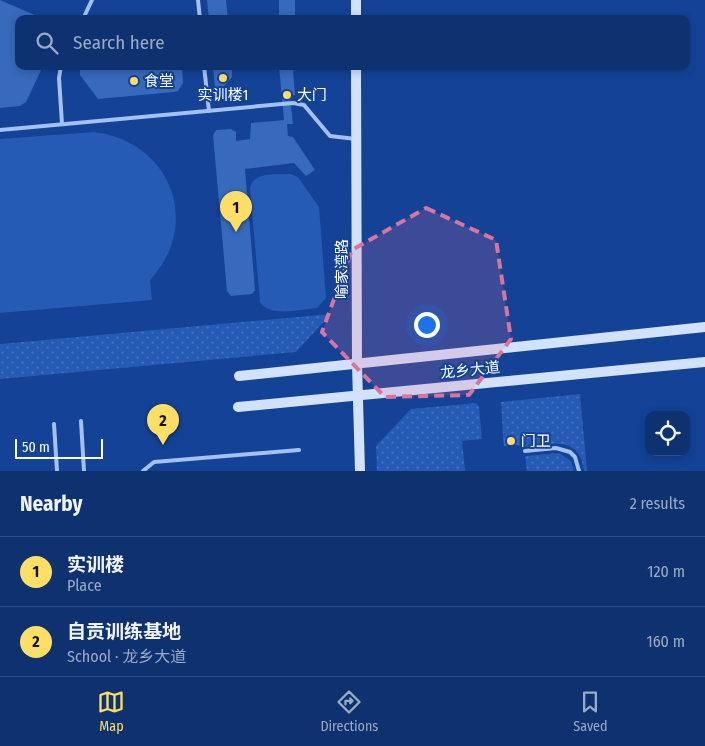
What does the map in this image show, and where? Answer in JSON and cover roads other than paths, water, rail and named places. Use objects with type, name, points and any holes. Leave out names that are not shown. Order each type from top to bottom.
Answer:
[{"type":"main road","points":[[356,0],[356,15]]},
{"type":"main road","name":"喻家湾路","points":[[356,70],[357,396],[360,471]]},
{"type":"main road","name":"龙乡大道","points":[[239,376],[705,327]]},
{"type":"main road","name":"龙乡大道","points":[[238,407],[705,362]]},
{"type":"lane","points":[[85,15],[92,0]]},
{"type":"lane","points":[[198,0],[200,15]]},
{"type":"lane","points":[[60,70],[58,78],[62,124]]},
{"type":"lane","points":[[204,70],[208,111]]},
{"type":"lane","points":[[0,130],[299,103],[304,105],[330,136],[356,139]]},
{"type":"lane","points":[[81,421],[84,471]]},
{"type":"lane","points":[[54,424],[57,471]]},
{"type":"lane","points":[[524,451],[563,449],[575,457],[579,471]]},
{"type":"lane","points":[[143,471],[154,462],[299,450]]},
{"type":"place","name":"实训楼1","points":[[223,78]]},
{"type":"place","name":"食堂","points":[[134,81]]},
{"type":"place","name":"大门","points":[[287,95]]},
{"type":"place","name":"实训楼","points":[[236,232]]},
{"type":"place","name":"门卫","points":[[511,441]]},
{"type":"place","name":"自贡训练基地","points":[[163,445]]}]
